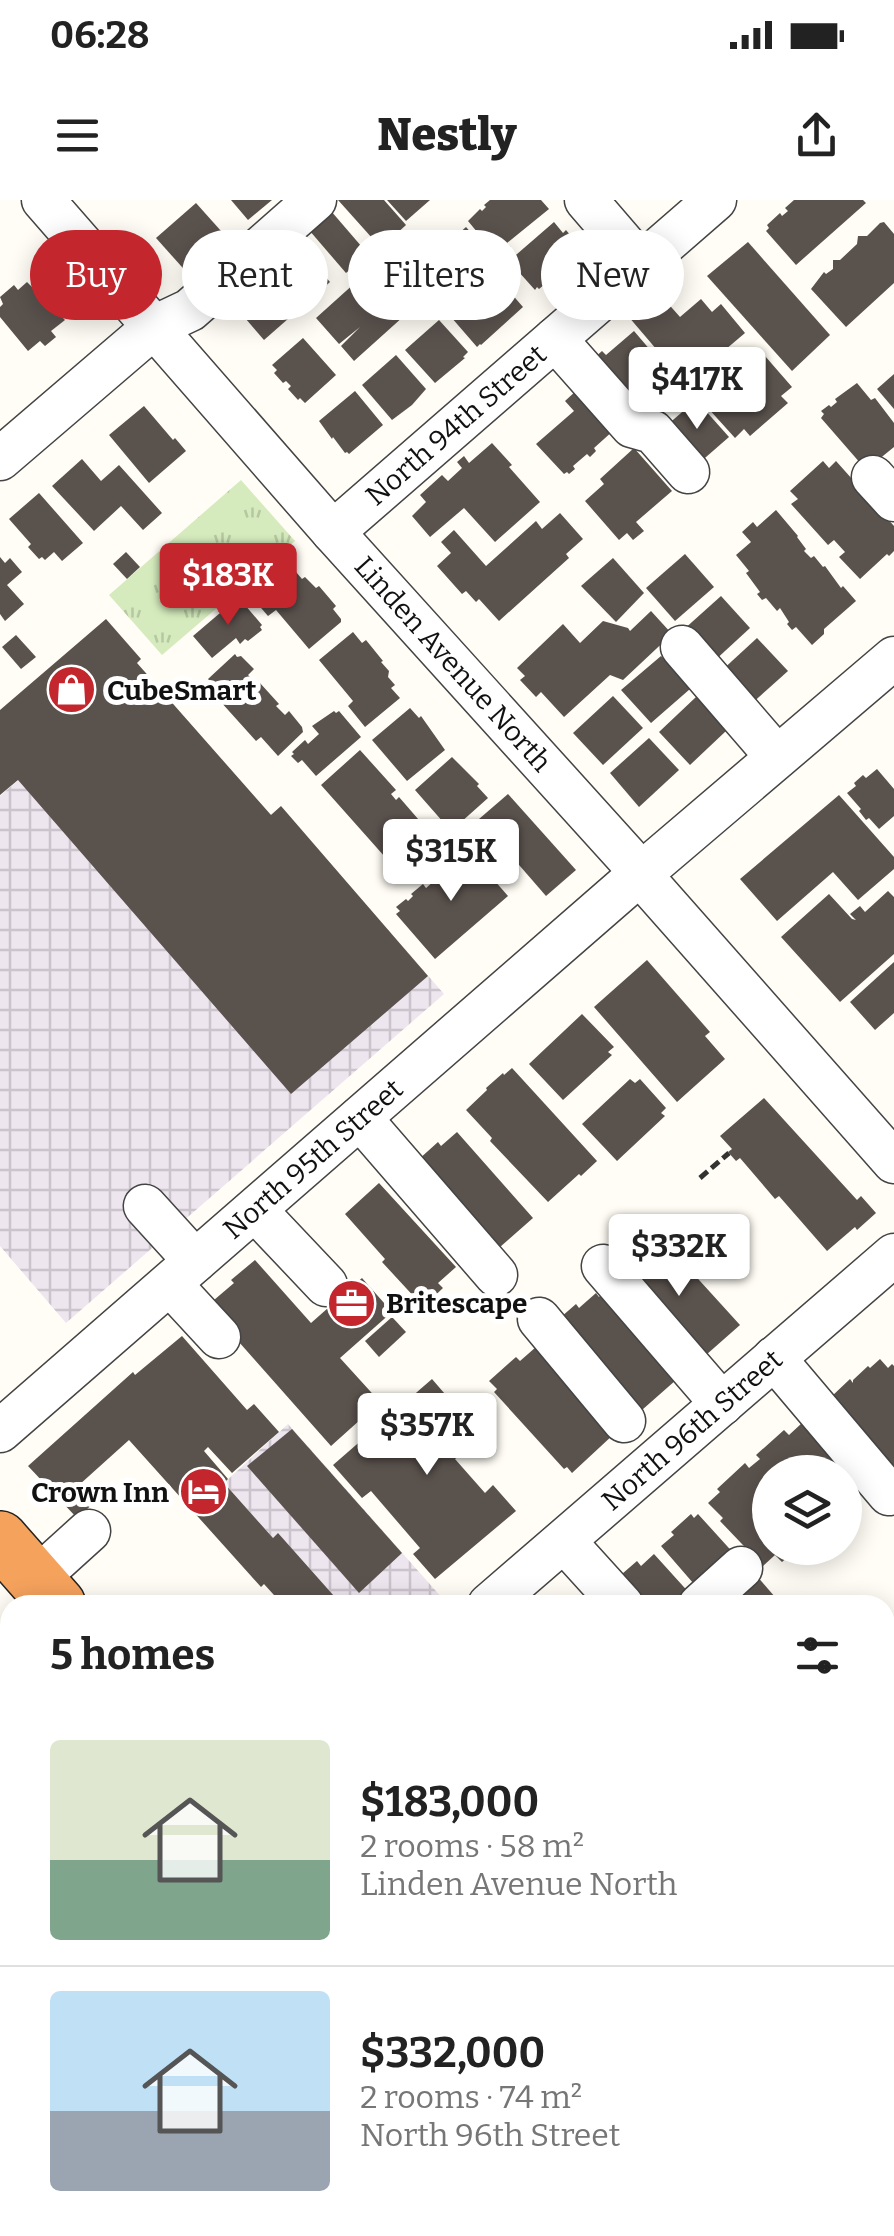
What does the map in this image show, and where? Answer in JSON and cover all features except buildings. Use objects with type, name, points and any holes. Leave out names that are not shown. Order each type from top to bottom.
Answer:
[{"type":"street","name":"Linden Avenue North","points":[[43,200],[894,1162]]},
{"type":"street","points":[[0,460],[154,327],[190,310],[316,200]]},
{"type":"street","points":[[586,200],[612,230]]},
{"type":"street","name":"North 94th Street","points":[[680,230],[715,200]]},
{"type":"street","name":"North 94th Street","points":[[333,532],[575,320]]},
{"type":"street","points":[[554,338],[632,426],[653,432],[688,472]]},
{"type":"street","points":[[682,646],[777,758]]},
{"type":"street","name":"North 95th Street","points":[[0,1431],[894,658]]},
{"type":"street","points":[[360,1118],[496,1275]]},
{"type":"street","points":[[144,1206],[219,1337]]},
{"type":"street","points":[[254,1210],[326,1285]]},
{"type":"street","name":"North 96th Street","points":[[502,1595],[894,1255]]},
{"type":"street","points":[[603,1266],[722,1404]]},
{"type":"street","points":[[539,1319],[624,1421]]},
{"type":"street","points":[[774,1358],[890,1494]]},
{"type":"street","points":[[24,1575],[89,1532]]},
{"type":"street","points":[[564,1541],[613,1595]]},
{"type":"street","points":[[711,1595],[742,1568]]},
{"type":"path","points":[[700,1178],[730,1153]]},
{"type":"shaded area","points":[[144,671],[270,815],[281,807],[444,994],[66,1323],[0,1246],[0,796]]},
{"type":"shaded area","points":[[288,1424],[439,1595],[333,1595],[278,1534],[273,1538],[224,1483]]},
{"type":"green space","points":[[241,480],[295,541],[162,655],[109,595]]},
{"type":"place","name":"CubeSmart","points":[[72,690]]},
{"type":"place","name":"Britescape","points":[[351,1303]]},
{"type":"place","name":"Crown Inn","points":[[204,1492]]}]
